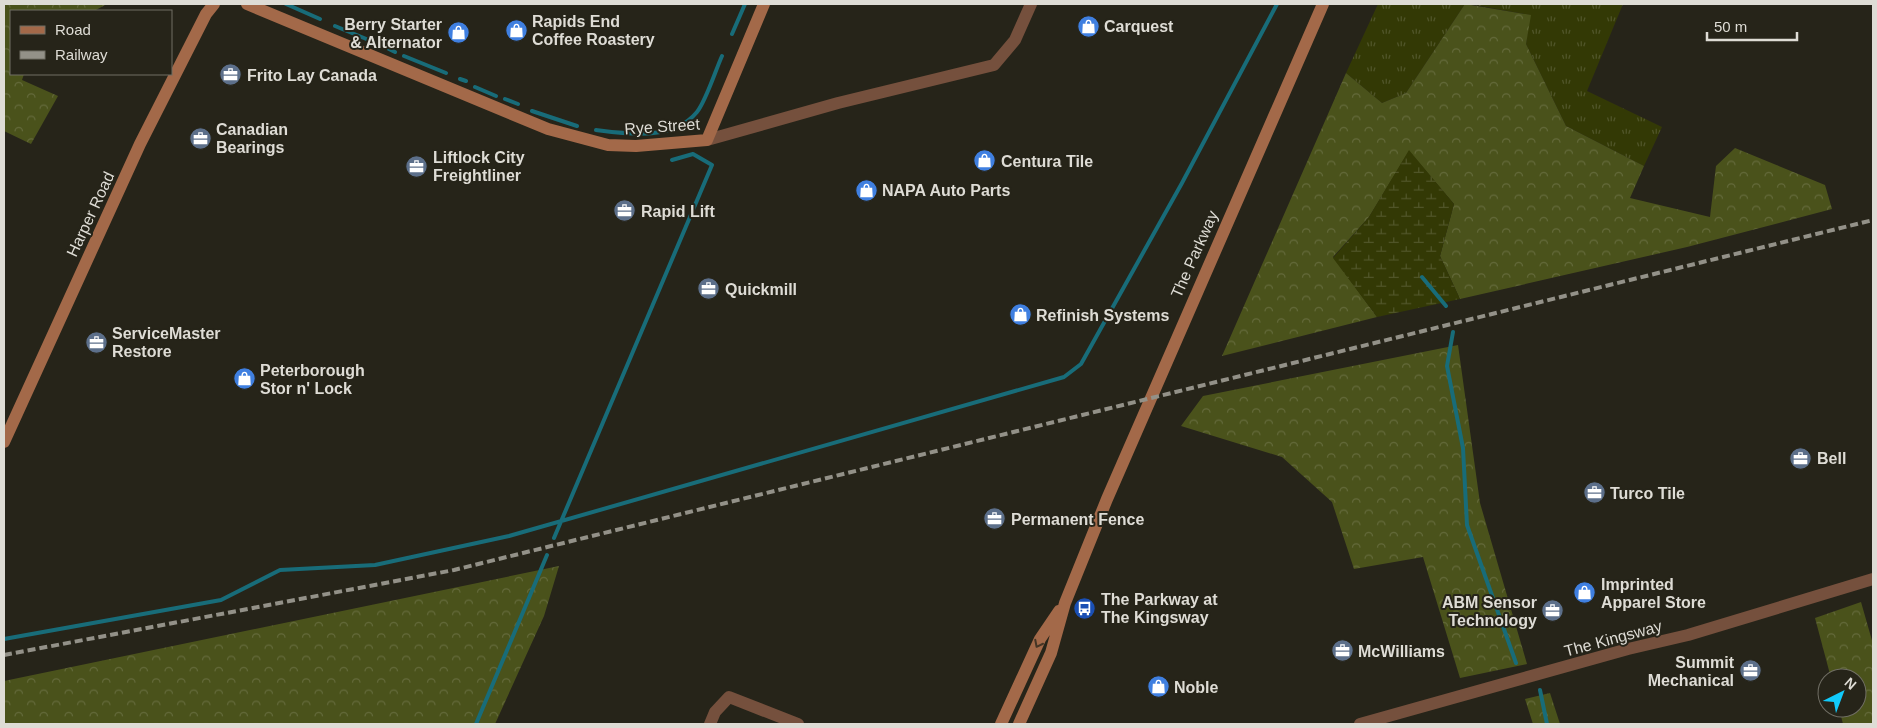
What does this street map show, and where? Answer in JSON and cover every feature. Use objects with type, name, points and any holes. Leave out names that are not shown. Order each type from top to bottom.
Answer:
[{"type":"street","name":"Harper Road","points":[[4,442],[140,144],[206,14],[214,4]]},
{"type":"street","name":"Rye Street","points":[[247,4],[548,129],[608,144],[636,146],[707,140],[838,103],[994,65],[1015,40],[1031,4]]},
{"type":"street","points":[[707,140],[764,4]]},
{"type":"street","name":"The Parkway","points":[[1019,724],[1051,652],[1065,603],[1149,398],[1323,4]]},
{"type":"street","name":"The Kingsway","points":[[1360,724],[1628,649],[1688,635],[1873,579]]},
{"type":"street","name":"The Parkway","points":[[1001,724],[1040,639],[1065,603]]},
{"type":"street","points":[[710,724],[715,712],[729,697],[798,724]]},
{"type":"green space","points":[[4,4],[107,4],[96,10],[10,10],[10,75],[24,75],[22,80],[58,96],[31,144],[4,131]]},
{"type":"green space","points":[[1378,4],[1465,4],[1406,93],[1382,103],[1346,73]]},
{"type":"green space","points":[[1465,4],[1531,15],[1526,44],[1566,126],[1644,166],[1630,198],[1710,217],[1716,166],[1735,148],[1825,185],[1832,209],[1687,247],[1460,299],[1440,256],[1454,204],[1409,151],[1369,217],[1333,257],[1377,317],[1222,356],[1346,73],[1382,103],[1406,93]]},
{"type":"green space","points":[[1469,4],[1623,4],[1587,91],[1662,127],[1644,166],[1566,126],[1526,44],[1530,15]]},
{"type":"green space","points":[[1409,150],[1454,204],[1440,256],[1460,299],[1377,317],[1333,258],[1369,217]]},
{"type":"green space","points":[[1458,345],[1480,503],[1527,664],[1460,678],[1423,557],[1354,569],[1332,502],[1282,457],[1181,426],[1203,396]]},
{"type":"green space","points":[[559,566],[544,616],[495,724],[4,724],[4,681]]},
{"type":"green space","points":[[1861,602],[1873,644],[1873,724],[1843,724],[1842,718],[1867,718],[1867,668],[1828,668],[1815,618]]},
{"type":"green space","points":[[1550,693],[1560,724],[1533,724],[1525,699]]},
{"type":"waterway","points":[[286,4],[320,19]]},
{"type":"waterway","points":[[732,34],[745,4]]},
{"type":"waterway","points":[[4,639],[221,600],[280,570],[375,565],[509,536],[1064,377],[1081,364],[1182,183],[1277,4]]},
{"type":"waterway","points":[[335,26],[376,43]]},
{"type":"waterway","points":[[389,49],[395,52]]},
{"type":"waterway","points":[[404,56],[446,73]]},
{"type":"waterway","points":[[596,130],[636,134],[676,128],[697,112],[722,56]]},
{"type":"waterway","points":[[460,79],[466,81]]},
{"type":"waterway","points":[[475,87],[496,96]]},
{"type":"waterway","points":[[505,99],[518,104]]},
{"type":"waterway","points":[[532,111],[577,126]]},
{"type":"waterway","points":[[554,538],[712,165],[693,154],[672,160]]},
{"type":"waterway","points":[[1422,277],[1446,306]]},
{"type":"waterway","points":[[1453,332],[1447,366],[1463,448],[1467,525],[1516,663]]},
{"type":"waterway","points":[[476,724],[547,555]]},
{"type":"waterway","points":[[1540,690],[1547,724]]},
{"type":"railway","points":[[4,655],[454,570],[1873,220]]},
{"type":"place","name":"Carquest","points":[[1088,26]]},
{"type":"place","name":"Rapids End Coffee Roastery","points":[[516,30]]},
{"type":"place","name":"Berry Starter & Alternator","points":[[458,33]]},
{"type":"place","name":"Frito Lay Canada","points":[[231,75]]},
{"type":"place","name":"Canadian Bearings","points":[[200,138]]},
{"type":"place","name":"Centura Tile","points":[[985,161]]},
{"type":"place","name":"Liftlock City Freightliner","points":[[417,166]]},
{"type":"place","name":"NAPA Auto Parts","points":[[866,190]]},
{"type":"place","name":"Rapid Lift","points":[[625,211]]},
{"type":"place","name":"Quickmill","points":[[709,289]]},
{"type":"place","name":"Refinish Systems","points":[[1020,315]]},
{"type":"place","name":"ServiceMaster Restore","points":[[96,342]]},
{"type":"place","name":"Peterborough Stor n' Lock","points":[[244,379]]},
{"type":"place","name":"Bell","points":[[1801,458]]},
{"type":"place","name":"Turco Tile","points":[[1594,493]]},
{"type":"place","name":"Permanent Fence","points":[[995,519]]},
{"type":"place","name":"Imprinted Apparel Store","points":[[1585,593]]},
{"type":"place","name":"The Parkway at The Kingsway","points":[[1085,608]]},
{"type":"place","name":"ABM Sensor Technology","points":[[1553,611]]},
{"type":"place","name":"McWilliams","points":[[1342,651]]},
{"type":"place","name":"Summit Mechanical","points":[[1750,671]]},
{"type":"place","name":"Noble","points":[[1158,687]]}]
